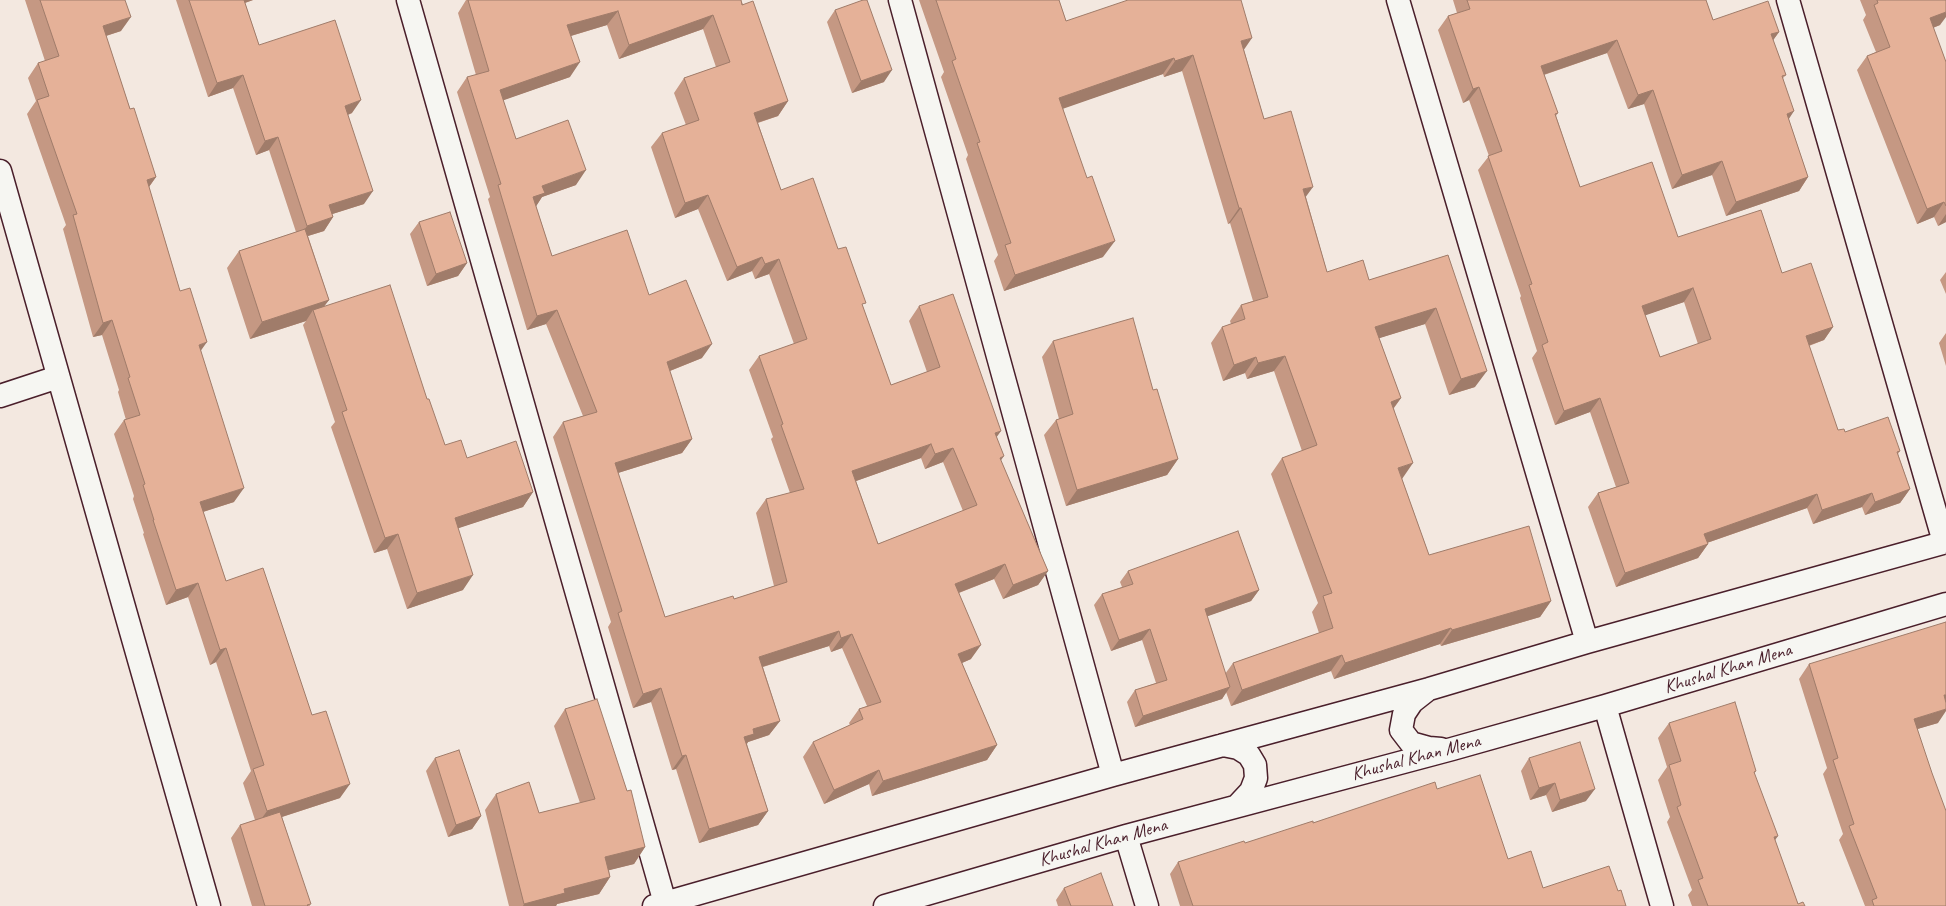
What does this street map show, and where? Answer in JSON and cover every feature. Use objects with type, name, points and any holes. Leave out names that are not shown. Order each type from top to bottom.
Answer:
[{"type":"street","points":[[408,0],[660,904],[1113,775],[1429,689],[1587,642],[1945,542],[1788,0]]},
{"type":"street","points":[[900,0],[1113,775]]},
{"type":"street","points":[[1398,0],[1587,642]]},
{"type":"street","points":[[0,171],[209,906]]},
{"type":"street","points":[[0,396],[58,377]]},
{"type":"street","name":"Khushal Khan Mena","points":[[885,906],[1126,836],[1452,749],[1605,706],[1946,604]]},
{"type":"street","points":[[1429,689],[1412,702],[1404,714],[1401,730],[1411,743],[1429,748],[1452,749]]},
{"type":"street","points":[[1605,706],[1662,906]]},
{"type":"street","points":[[1223,745],[1238,748],[1249,755],[1254,765],[1256,778],[1251,791],[1237,806]]},
{"type":"street","points":[[1126,836],[1147,906]]},
{"type":"building","points":[[40,0],[125,0],[131,17],[103,26],[130,109],[134,108],[156,177],[147,180],[180,291],[190,288],[207,342],[199,345],[244,488],[200,502],[226,581],[263,568],[312,715],[326,711],[350,784],[267,811],[253,769],[264,765],[226,648],[220,650],[198,583],[176,590],[153,520],[143,485],[145,484],[124,420],[140,415],[128,378],[130,377],[112,320],[103,323],[73,215],[77,214],[37,100],[49,96],[38,63],[59,56]]},
{"type":"building","points":[[189,0],[244,0],[259,45],[335,20],[361,100],[345,106],[373,191],[329,205],[333,217],[307,226],[278,137],[265,141],[243,75],[217,83]]},
{"type":"building","points":[[468,0],[741,0],[742,5],[753,1],[788,101],[754,113],[781,190],[813,178],[838,249],[846,247],[866,303],[862,304],[891,385],[940,367],[919,306],[953,294],[1001,431],[995,433],[1004,456],[1000,458],[1048,571],[1013,585],[1005,564],[955,584],[981,645],[958,654],[997,745],[883,781],[879,770],[834,790],[813,742],[863,719],[859,709],[881,702],[852,634],[841,638],[839,631],[759,657],[780,721],[753,729],[754,734],[744,737],[768,811],[709,829],[686,755],[682,756],[661,688],[643,694],[618,613],[622,611],[563,422],[597,412],[557,310],[537,316],[498,185],[501,184],[467,77],[489,71]],"holes":[[[618,11],[629,45],[713,15],[730,62],[684,78],[699,120],[662,133],[685,203],[708,195],[737,267],[762,257],[765,264],[779,259],[807,339],[759,356],[783,424],[781,425],[804,489],[766,499],[787,582],[734,599],[733,596],[665,617],[615,463],[692,439],[667,362],[712,344],[686,280],[649,295],[627,230],[552,256],[533,197],[545,193],[542,186],[586,170],[568,120],[516,139],[500,90],[580,62],[567,25]],[[931,444],[935,454],[953,448],[977,505],[878,544],[852,471]]]},
{"type":"building","points":[[867,0],[892,70],[861,81],[835,10]]},
{"type":"building","points":[[936,0],[1059,0],[1066,21],[1128,0],[1241,0],[1252,38],[1241,41],[1264,119],[1291,111],[1313,187],[1303,189],[1327,272],[1363,260],[1369,280],[1448,255],[1487,371],[1461,379],[1436,308],[1375,327],[1401,398],[1391,402],[1413,463],[1398,468],[1429,555],[1529,526],[1551,601],[1452,630],[1451,628],[1345,663],[1342,655],[1242,690],[1233,663],[1333,628],[1323,596],[1332,593],[1282,458],[1317,445],[1285,356],[1258,363],[1256,357],[1234,365],[1222,327],[1245,319],[1241,305],[1268,297],[1241,208],[1239,208],[1193,55],[1175,61],[1174,58],[1059,98],[1087,178],[1092,176],[1115,241],[1015,275],[1005,245],[1011,243],[977,143],[980,142],[952,61],[956,59]]},
{"type":"building","points":[[1467,0],[1706,0],[1713,20],[1768,1],[1779,32],[1771,34],[1786,75],[1782,76],[1794,111],[1787,114],[1808,177],[1736,202],[1722,161],[1682,175],[1653,90],[1638,95],[1617,40],[1541,66],[1558,113],[1555,114],[1580,187],[1652,162],[1678,237],[1761,210],[1782,273],[1811,263],[1833,327],[1806,336],[1838,430],[1844,429],[1845,432],[1888,417],[1900,451],[1897,452],[1910,489],[1875,502],[1872,493],[1822,510],[1817,494],[1704,534],[1708,544],[1625,573],[1598,493],[1629,483],[1600,398],[1564,411],[1542,345],[1548,342],[1529,285],[1532,284],[1488,156],[1502,151],[1479,87],[1473,89],[1448,16],[1470,9]],"holes":[[[1693,288],[1711,339],[1660,357],[1642,306]]]},
{"type":"building","points":[[1877,0],[1946,0],[1946,12],[1930,18],[1946,62],[1946,206],[1944,202],[1927,209],[1867,56],[1890,47],[1874,5],[1878,3]]},
{"type":"building","points":[[450,212],[467,263],[436,274],[419,222]]},
{"type":"building","points":[[305,229],[329,300],[262,322],[239,251]]},
{"type":"building","points":[[390,285],[427,399],[429,399],[445,445],[461,440],[467,458],[516,441],[533,492],[455,518],[473,575],[417,593],[398,534],[385,538],[342,412],[347,410],[313,310]]},
{"type":"building","points":[[1133,318],[1153,390],[1157,389],[1178,459],[1077,490],[1056,420],[1073,414],[1053,341]]},
{"type":"building","points":[[1238,531],[1259,590],[1205,609],[1230,687],[1143,716],[1135,690],[1167,680],[1150,629],[1119,640],[1102,594],[1133,584],[1128,571]]},
{"type":"building","points":[[1946,622],[1946,695],[1944,695],[1946,709],[1914,719],[1946,811],[1946,906],[1874,906],[1872,900],[1877,898],[1849,826],[1854,824],[1833,760],[1838,758],[1809,664]]},
{"type":"building","points":[[597,699],[627,791],[631,790],[645,847],[605,857],[610,877],[564,889],[565,893],[524,904],[496,794],[529,782],[539,813],[595,799],[565,709]]},
{"type":"building","points":[[1735,702],[1756,771],[1754,772],[1778,836],[1774,837],[1798,904],[1803,902],[1805,906],[1708,906],[1698,880],[1703,878],[1677,807],[1681,805],[1669,765],[1681,761],[1669,723]]},
{"type":"building","points":[[1580,742],[1595,789],[1560,800],[1555,783],[1539,788],[1529,758]]},
{"type":"building","points":[[459,750],[481,816],[456,825],[435,758]]},
{"type":"building","points":[[1480,775],[1508,859],[1531,851],[1543,888],[1609,866],[1618,891],[1621,890],[1626,906],[1193,906],[1178,862],[1244,841],[1245,843],[1313,821],[1313,823],[1435,782],[1437,789]]},
{"type":"building","points":[[280,812],[311,904],[307,905],[308,906],[265,906],[240,825]]},
{"type":"building","points":[[1101,873],[1113,906],[1071,906],[1064,888]]}]
